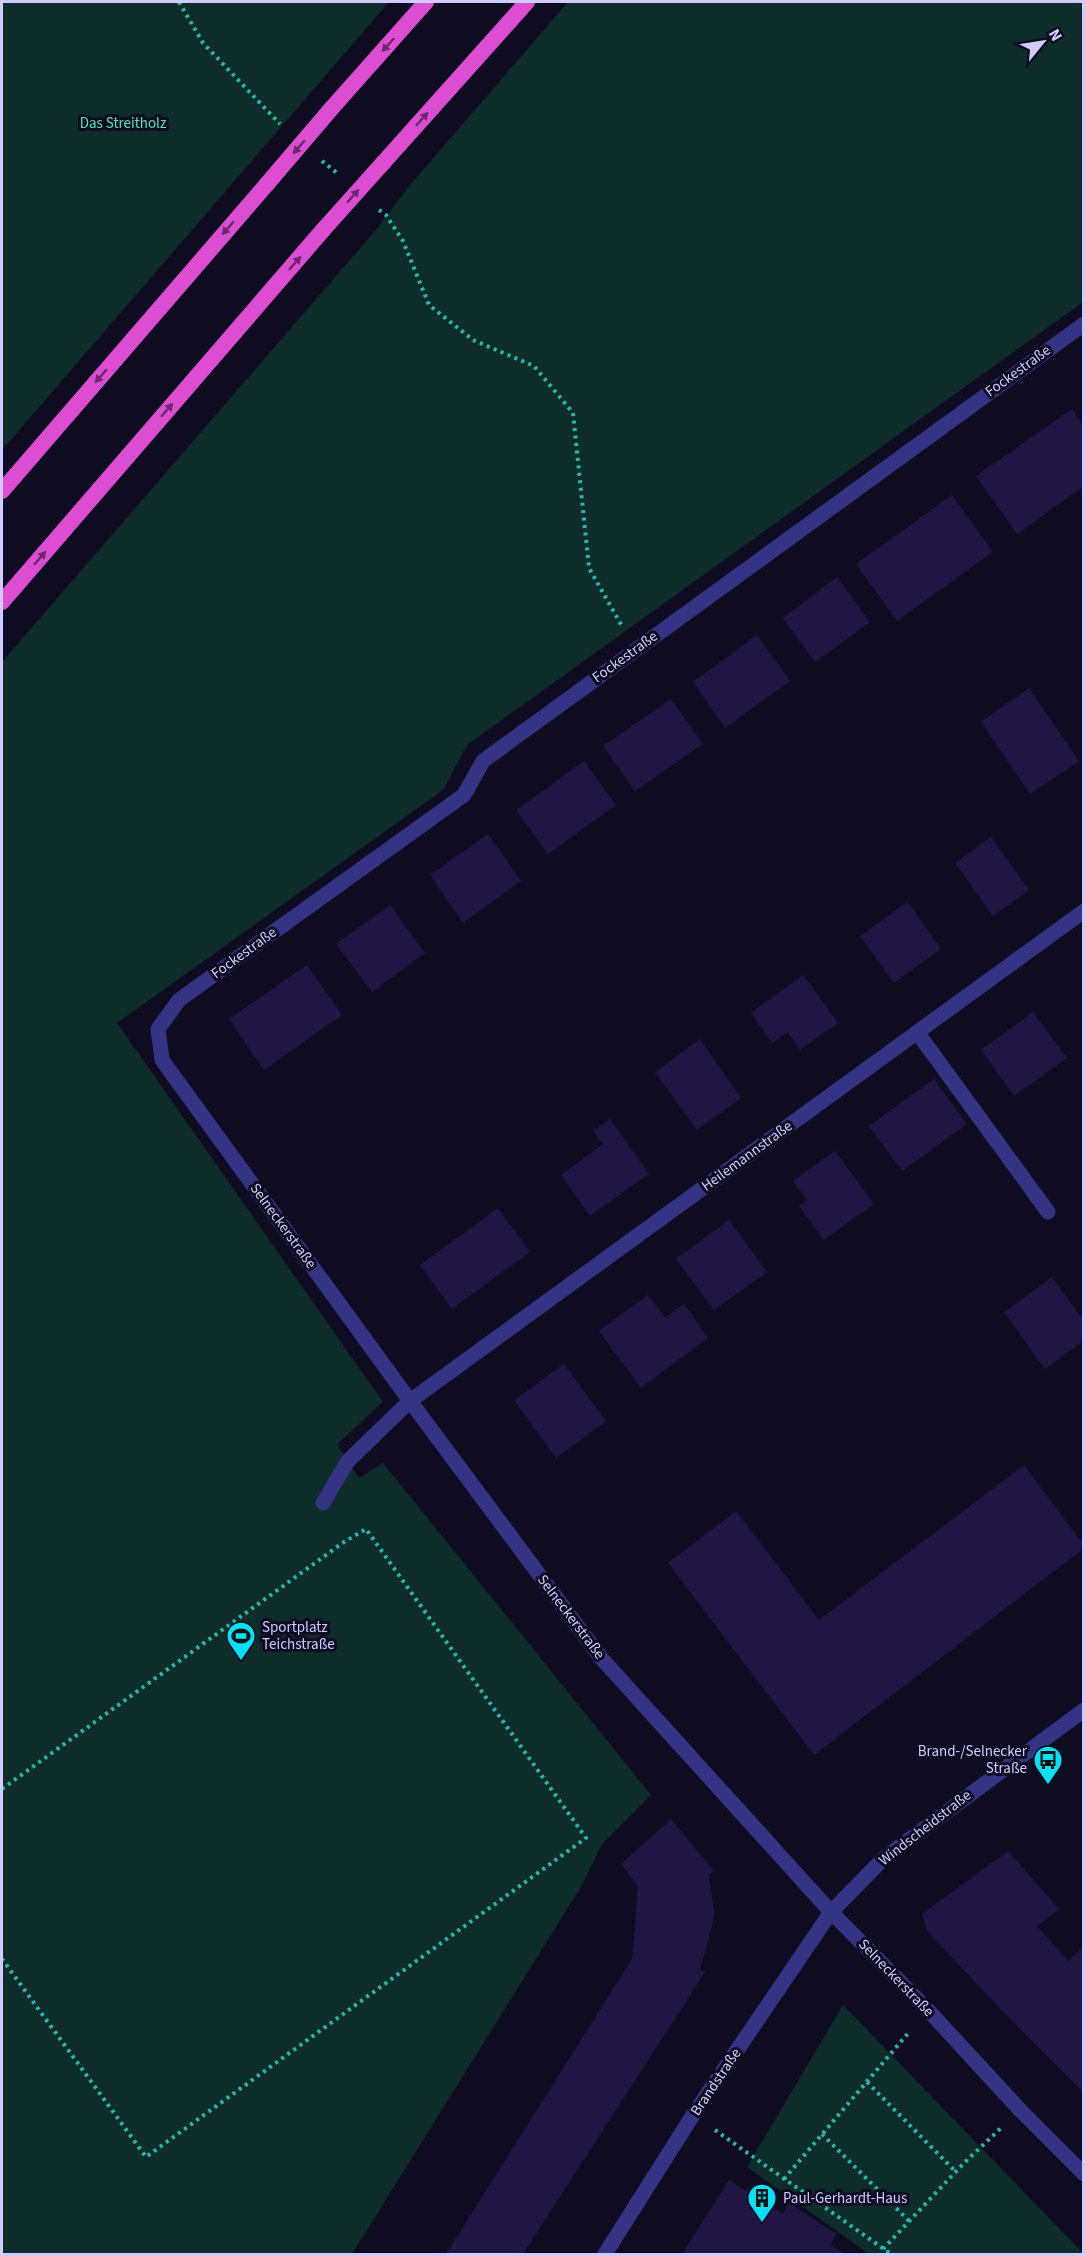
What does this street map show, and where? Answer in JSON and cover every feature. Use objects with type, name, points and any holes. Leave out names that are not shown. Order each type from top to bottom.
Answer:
[{"type":"highway","points":[[2,491],[426,2]]},
{"type":"highway","points":[[2,602],[323,230],[527,2]]},
{"type":"street","name":"Fockestraße","points":[[179,1000],[464,795],[483,761],[1083,324]]},
{"type":"street","name":"Heilemannstraße","points":[[323,1503],[348,1461],[410,1401],[1083,910]]},
{"type":"street","name":"Selneckerstraße","points":[[179,1000],[158,1029],[162,1060],[410,1401],[602,1659],[831,1912],[928,2010],[1020,2110],[1083,2174]]},
{"type":"street","points":[[917,1032],[1048,1212]]},
{"type":"street","name":"Windscheidstraße","points":[[831,1912],[883,1859],[1083,1710]]},
{"type":"street","name":"Brandstraße","points":[[605,2254],[693,2115],[831,1912]]},
{"type":"path","points":[[179,2],[203,43],[269,115],[287,131]]},
{"type":"path","points":[[314,154],[341,177]]},
{"type":"path","points":[[377,207],[386,215],[403,241],[429,305],[473,340],[534,366],[573,413],[589,568],[635,650]]},
{"type":"path","points":[[2,1789],[344,1542],[366,1529],[586,1838],[146,2157],[2,1959]]},
{"type":"path","points":[[784,2179],[928,2010]]},
{"type":"path","points":[[867,2082],[956,2172]]},
{"type":"path","points":[[883,2249],[956,2172],[1020,2110]]},
{"type":"path","points":[[822,2134],[909,2221]]},
{"type":"path","points":[[730,2141],[891,2254]]},
{"type":"green space","name":"Das Streitholz","points":[[2,2],[389,2],[2,450]]},
{"type":"green space","points":[[568,2],[1083,2],[1083,302],[467,745],[443,790],[117,1023],[383,1402],[337,1444],[359,1478],[383,1463],[651,1795],[602,1844],[582,1885],[352,2254],[2,2254],[2,662],[375,231],[410,185]]},
{"type":"green space","points":[[843,2005],[1083,2254],[869,2254],[747,2167]]},
{"type":"building","points":[[1072,409],[1083,426],[1083,487],[1017,534],[976,476]]},
{"type":"building","points":[[952,495],[993,552],[897,621],[856,564]]},
{"type":"building","points":[[837,577],[870,622],[815,662],[783,618]]},
{"type":"building","points":[[757,635],[790,681],[725,728],[693,682]]},
{"type":"building","points":[[1029,688],[1079,761],[1030,794],[981,722]]},
{"type":"building","points":[[671,699],[703,744],[635,791],[603,746]]},
{"type":"building","points":[[584,761],[616,805],[548,854],[516,810]]},
{"type":"building","points":[[488,834],[521,881],[463,923],[430,875]]},
{"type":"building","points":[[991,837],[1029,890],[993,916],[955,863]]},
{"type":"building","points":[[908,902],[941,949],[894,983],[860,936]]},
{"type":"building","points":[[390,905],[425,953],[372,992],[336,944]]},
{"type":"building","points":[[307,965],[342,1015],[264,1070],[229,1019]]},
{"type":"building","points":[[803,975],[838,1023],[800,1050],[788,1032],[772,1043],[751,1013]]},
{"type":"building","points":[[1033,1012],[1067,1058],[1014,1096],[981,1050]]},
{"type":"building","points":[[700,1039],[741,1098],[697,1130],[655,1072]]},
{"type":"building","points":[[934,1079],[967,1124],[902,1171],[869,1126]]},
{"type":"building","points":[[610,1119],[649,1174],[590,1216],[561,1175],[603,1144],[593,1131]]},
{"type":"building","points":[[835,1151],[874,1204],[824,1240],[799,1206],[807,1200],[793,1181]]},
{"type":"building","points":[[498,1208],[530,1252],[452,1309],[420,1265]]},
{"type":"building","points":[[729,1220],[767,1272],[714,1310],[676,1259]]},
{"type":"building","points":[[1052,1277],[1083,1320],[1083,1341],[1045,1369],[1004,1312]]},
{"type":"building","points":[[648,1295],[665,1317],[684,1304],[708,1338],[641,1388],[599,1331]]},
{"type":"building","points":[[564,1364],[606,1421],[556,1458],[514,1400]]},
{"type":"building","points":[[1024,1465],[1083,1544],[1083,1549],[814,1755],[668,1563],[736,1511],[819,1620]]},
{"type":"building","points":[[671,1819],[714,1871],[709,1875],[714,1912],[713,1923],[700,1969],[705,1972],[523,2254],[446,2254],[632,1959],[638,1886],[621,1864]]},
{"type":"building","points":[[1008,1851],[1059,1909],[1037,1926],[1068,1961],[1081,1949],[1083,1952],[1083,2092],[927,1931],[922,1914]]},
{"type":"building","name":"Paul-Gerhardt-Haus","points":[[729,2180],[783,2214],[789,2203],[837,2234],[830,2245],[845,2254],[682,2254]]},
{"type":"place","name":"Sportplatz Teichstraße","points":[[241,1662]]},
{"type":"place","name":"Brand-/Selnecker Straße","points":[[1048,1786]]},
{"type":"place","name":"Paul-Gerhardt-Haus","points":[[762,2224]]}]
